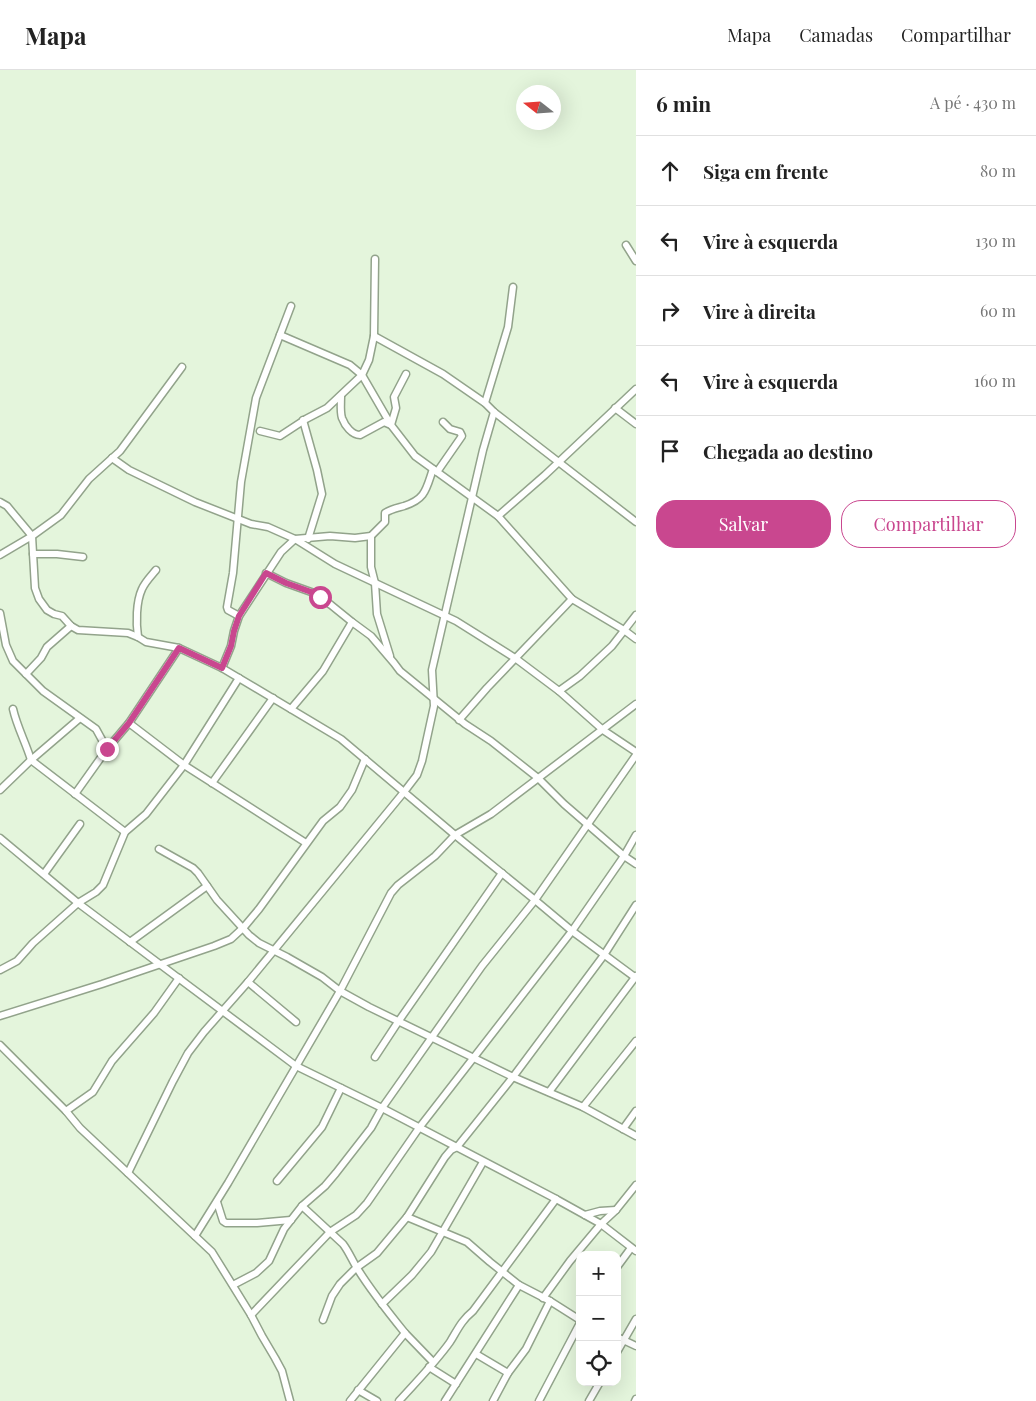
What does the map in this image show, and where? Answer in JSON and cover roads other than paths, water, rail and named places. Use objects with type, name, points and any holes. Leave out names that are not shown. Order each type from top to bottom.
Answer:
[{"type":"street","points":[[626,245],[636,261]]},
{"type":"street","points":[[260,431],[280,436],[303,420],[328,408],[362,375],[369,360],[374,336],[375,259]]},
{"type":"street","points":[[486,403],[508,327],[513,287]]},
{"type":"street","points":[[239,616],[228,610],[227,607],[241,482],[256,398],[291,306]]},
{"type":"street","points":[[280,335],[350,365],[362,375],[391,425],[415,456],[473,496],[498,516],[572,599],[636,639]]},
{"type":"street","points":[[374,336],[443,374],[486,403],[494,412],[636,522]]},
{"type":"street","points":[[0,554],[32,536],[61,515],[89,479],[120,451],[182,367]]},
{"type":"street","points":[[391,425],[396,408],[394,397],[406,374]]},
{"type":"street","points":[[498,516],[559,462],[636,389]]},
{"type":"street","points":[[341,396],[342,418],[356,436],[384,422],[391,425]]},
{"type":"street","points":[[615,408],[636,424]]},
{"type":"street","points":[[128,1173],[188,1053],[417,775],[422,761],[434,706],[432,670],[483,450],[494,412]]},
{"type":"street","points":[[303,420],[322,494],[308,539]]},
{"type":"street","points":[[222,668],[231,646],[239,616],[266,573],[295,539],[330,536],[355,538],[371,536],[385,522],[385,513],[389,510],[413,503],[422,498],[435,471],[462,436],[460,432],[450,429],[443,422]]},
{"type":"street","points":[[112,458],[129,470],[195,502],[251,524],[268,527],[295,539],[335,564],[466,627],[515,658],[559,692],[603,730],[636,754],[535,900],[482,966],[382,1108],[371,1128],[325,1186],[302,1206],[284,1229],[269,1261],[256,1274],[233,1285]]},
{"type":"street","points":[[0,502],[7,506],[32,536],[35,588],[39,599],[47,610],[62,616],[71,626],[78,630],[128,633],[146,642],[179,648],[222,668],[341,739],[572,931],[636,977],[548,1092]]},
{"type":"street","points":[[371,536],[377,614],[391,659]]},
{"type":"street","points":[[33,554],[83,557]]},
{"type":"street","points":[[138,637],[136,623],[141,591],[147,580],[156,570]]},
{"type":"street","points":[[266,573],[286,583],[314,593],[371,636],[400,672],[459,720],[491,741],[538,778],[624,856],[636,864]]},
{"type":"street","points":[[459,720],[572,599]]},
{"type":"street","points":[[0,613],[6,645],[13,661],[43,691],[96,730],[107,749]]},
{"type":"street","points":[[559,692],[580,676],[612,646],[636,615]]},
{"type":"street","points":[[291,709],[322,671],[352,622]]},
{"type":"street","points":[[26,674],[41,658],[47,647],[71,626]]},
{"type":"street","points":[[75,794],[107,749],[129,723],[179,648]]},
{"type":"street","points":[[0,970],[17,961],[33,943],[78,903],[96,892],[103,885],[126,832],[146,814],[184,765],[239,678]]},
{"type":"street","points":[[212,783],[273,698]]},
{"type":"street","points":[[195,1236],[217,1202],[340,991],[391,893],[398,885],[435,856],[455,835],[492,814],[636,704]]},
{"type":"street","points":[[14,709],[16,722],[32,760],[126,832]]},
{"type":"street","points":[[0,790],[80,718]]},
{"type":"street","points":[[129,723],[184,765],[306,843]]},
{"type":"street","points":[[0,1016],[161,965],[231,939],[244,928],[323,821],[340,807],[352,790],[365,759]]},
{"type":"street","points":[[44,874],[80,824]]},
{"type":"street","points":[[251,1315],[330,1232],[356,1214],[367,1203],[419,1128],[572,931],[624,856],[636,835]]},
{"type":"street","points":[[0,838],[78,903],[296,1066],[382,1108],[601,1224],[634,1249],[621,1263]]},
{"type":"street","points":[[160,849],[193,868],[217,900],[249,935],[259,943],[322,977],[340,991],[398,1022],[513,1077],[583,1107],[636,1136]]},
{"type":"street","points":[[375,1057],[502,873]]},
{"type":"street","points":[[130,942],[207,886]]},
{"type":"street","points":[[323,1320],[332,1296],[343,1280],[377,1253],[407,1216],[445,1157],[451,1150],[457,1147],[513,1077],[604,954],[636,905]]},
{"type":"street","points":[[66,1112],[93,1092],[112,1061],[154,1013],[179,978]]},
{"type":"street","points":[[248,982],[296,1022]]},
{"type":"street","points":[[583,1107],[636,1041]]},
{"type":"street","points":[[0,1045],[80,1128],[212,1252],[282,1370],[290,1401]]},
{"type":"street","points":[[277,1181],[322,1127],[341,1088]]},
{"type":"street","points":[[623,1129],[636,1111]]},
{"type":"street","points":[[382,1304],[412,1275],[432,1252],[483,1162]]},
{"type":"street","points":[[493,1401],[508,1373],[526,1349],[546,1300],[570,1261],[636,1185]]},
{"type":"street","points":[[399,1401],[450,1341],[464,1319],[473,1311],[556,1199]]},
{"type":"street","points":[[217,1202],[223,1221],[226,1223],[291,1220]]},
{"type":"street","points":[[302,1206],[348,1250],[356,1268],[405,1333],[431,1364],[456,1384]]},
{"type":"street","points":[[584,1215],[616,1210]]},
{"type":"street","points":[[407,1216],[467,1242],[519,1285],[576,1319]]},
{"type":"street","points":[[445,1401],[519,1285]]},
{"type":"street","points":[[636,1319],[621,1339],[636,1346]]},
{"type":"street","points":[[539,1401],[576,1329]]},
{"type":"street","points":[[350,1401],[405,1333]]},
{"type":"street","points":[[476,1354],[508,1373]]},
{"type":"street","points":[[589,1401],[598,1386]]},
{"type":"street","points":[[358,1390],[377,1401]]}]
